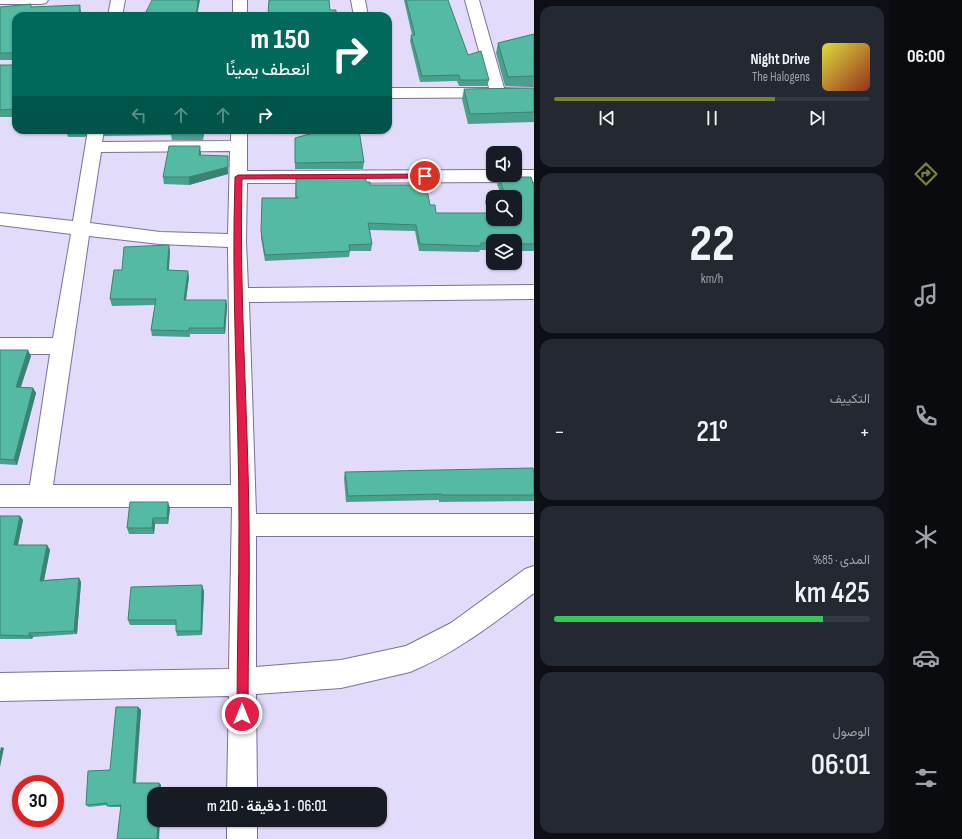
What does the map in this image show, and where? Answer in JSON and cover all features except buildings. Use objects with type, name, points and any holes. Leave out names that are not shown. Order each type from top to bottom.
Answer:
[{"type":"street","points":[[0,0],[41,0]]},
{"type":"street","points":[[116,12],[118,0]]},
{"type":"street","points":[[240,0],[240,12]]},
{"type":"street","points":[[358,0],[360,12]]},
{"type":"street","points":[[472,0],[498,92]]},
{"type":"street","points":[[392,93],[534,92]]},
{"type":"street","points":[[40,497],[80,228],[95,139],[238,138],[236,241],[239,295],[244,524],[242,787]]},
{"type":"street","points":[[238,177],[534,176]]},
{"type":"street","points":[[0,219],[160,238],[236,241]]},
{"type":"street","points":[[239,295],[534,292]]},
{"type":"street","points":[[0,346],[62,346]]},
{"type":"street","points":[[0,496],[243,496]]},
{"type":"street","points":[[244,524],[534,525]]},
{"type":"street","points":[[0,687],[242,682],[341,674],[410,659],[460,632],[534,578]]},
{"type":"street","points":[[242,827],[242,839]]},
{"type":"route","points":[[242,714],[244,524],[239,295],[236,241],[238,177],[425,176]]}]
